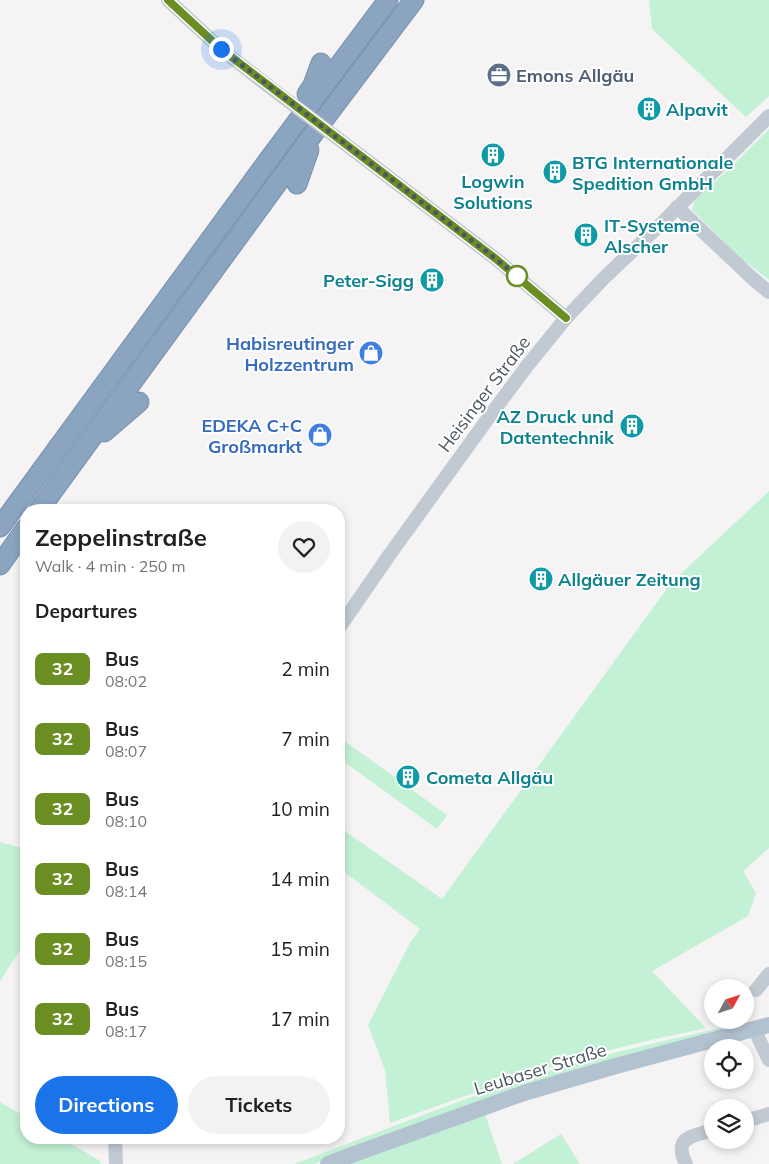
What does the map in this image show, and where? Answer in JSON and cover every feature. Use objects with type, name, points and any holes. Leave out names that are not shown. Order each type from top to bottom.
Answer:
[{"type":"highway","points":[[0,527],[388,0]]},
{"type":"highway","points":[[43,504],[316,130],[414,0]]},
{"type":"highway","points":[[267,162],[313,85],[322,62]]},
{"type":"highway","points":[[297,184],[316,130]]},
{"type":"highway","points":[[75,458],[139,402]]},
{"type":"highway","points":[[0,564],[20,536]]},
{"type":"main road","name":"Leubaser Straße","points":[[328,1164],[524,1093],[761,1027]]},
{"type":"street","points":[[168,0],[221,49],[496,259],[566,318]]},
{"type":"street","name":"Heisinger Straße","points":[[345,619],[526,366],[566,318],[604,278],[769,116]]},
{"type":"street","points":[[680,205],[752,278],[769,292]]},
{"type":"street","points":[[756,990],[769,974]]},
{"type":"street","points":[[761,1027],[769,1060]]},
{"type":"street","points":[[754,1118],[769,1114]]},
{"type":"street","points":[[686,1164],[680,1149],[683,1142],[690,1137],[704,1133]]},
{"type":"street","points":[[115,1144],[116,1164]]},
{"type":"green space","points":[[649,0],[769,0],[769,96],[746,117],[652,29]]},
{"type":"green space","points":[[769,129],[769,280],[742,259],[692,210],[695,199],[727,171]]},
{"type":"green space","points":[[769,491],[769,848],[743,871],[756,893],[748,916],[652,971],[704,1026],[704,1028],[654,1039],[582,1058],[517,1078],[390,1123],[385,1070],[368,1025],[410,943],[420,929],[345,873],[345,831],[442,899],[671,583]]},
{"type":"green space","points":[[345,741],[447,815],[437,829],[345,762]]},
{"type":"green space","points":[[0,842],[20,846],[20,950],[0,981]]},
{"type":"green space","points":[[715,1029],[724,1029],[725,1033],[342,1153],[314,1164],[294,1164],[510,1084],[600,1056]]},
{"type":"green space","points":[[0,1102],[20,1114],[20,1144],[71,1144],[100,1161],[101,1164],[0,1164]]},
{"type":"green space","points":[[485,1114],[502,1164],[345,1164]]},
{"type":"green space","points":[[561,1134],[580,1164],[513,1164]]},
{"type":"bus line","name":"32","points":[[168,0],[221,49],[496,259],[566,318]]},
{"type":"place","name":"Emons Allgäu","points":[[499,75]]},
{"type":"place","name":"Alpavit","points":[[649,109]]},
{"type":"place","name":"Logwin Solutions","points":[[493,155]]},
{"type":"place","name":"BTG Internationale Spedition GmbH","points":[[555,172]]},
{"type":"place","name":"IT-Systeme Alscher","points":[[586,235]]},
{"type":"place","name":"Peter-Sigg","points":[[432,280]]},
{"type":"place","name":"Habisreutinger Holzzentrum","points":[[371,353]]},
{"type":"place","name":"AZ Druck und Datentechnik","points":[[632,426]]},
{"type":"place","name":"EDEKA C+C Großmarkt","points":[[320,435]]},
{"type":"place","name":"Allgäuer Zeitung","points":[[541,579]]},
{"type":"place","name":"Cometa Allgäu","points":[[408,777]]},
{"type":"route","points":[[221,49],[517,276]]}]
